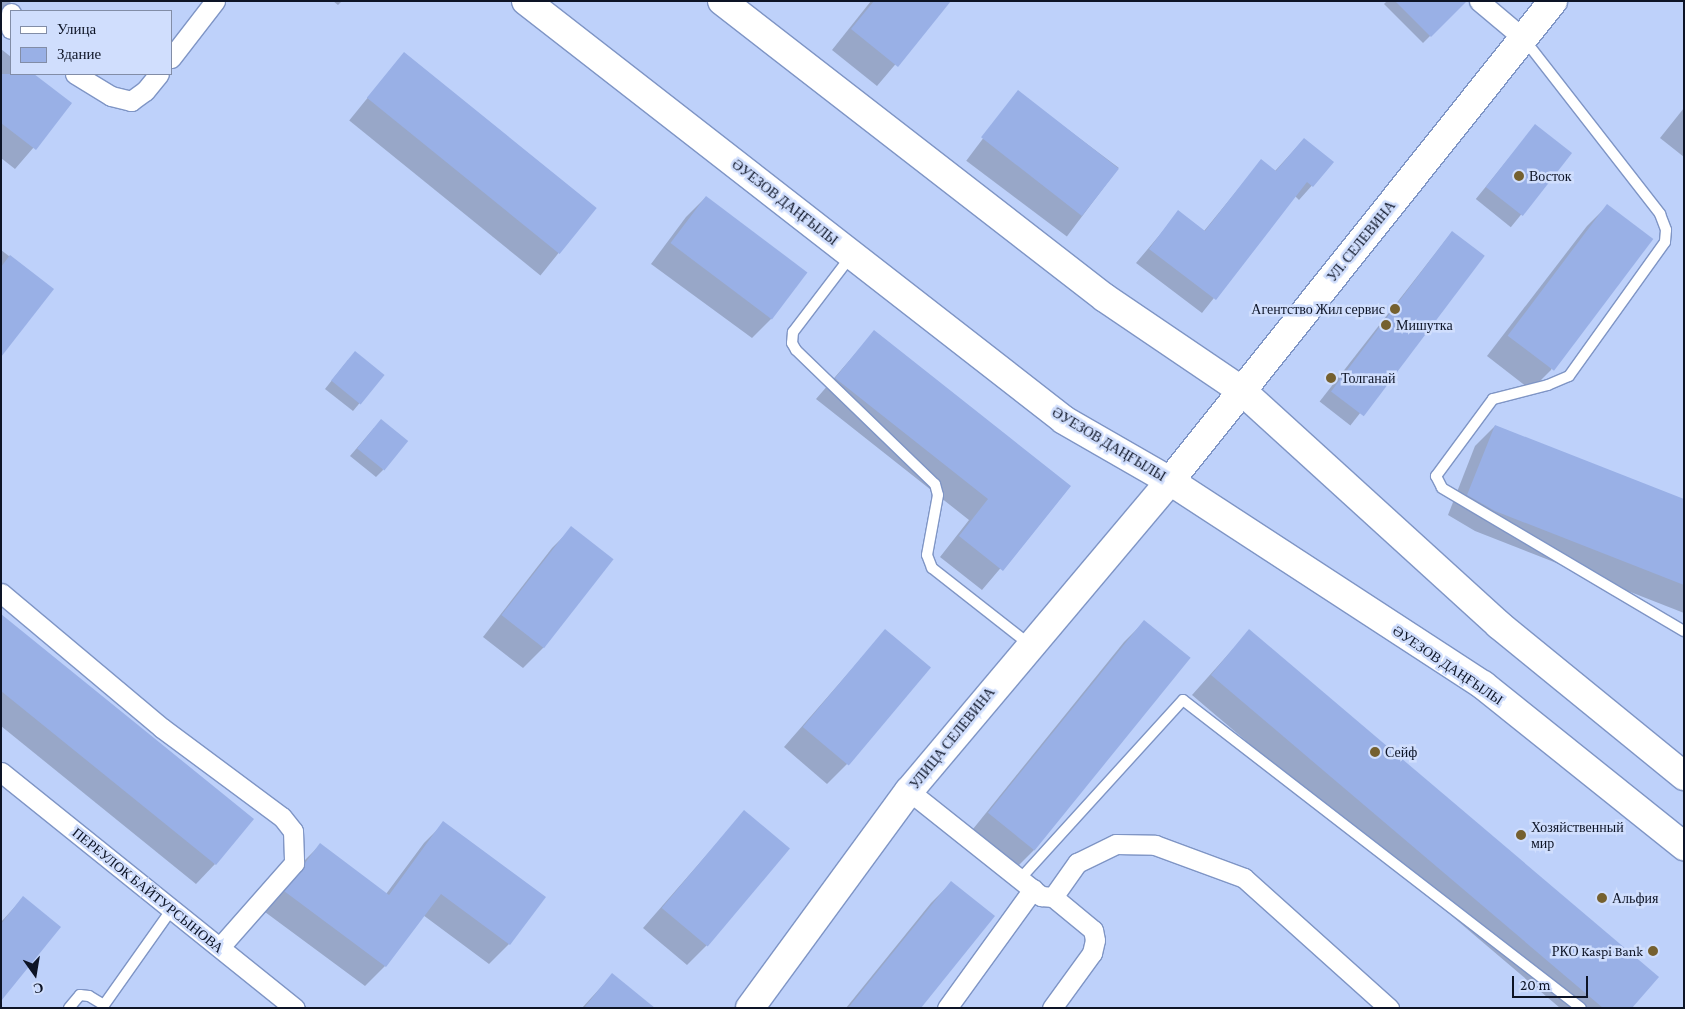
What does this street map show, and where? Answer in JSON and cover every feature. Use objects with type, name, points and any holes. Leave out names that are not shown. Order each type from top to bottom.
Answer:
[{"type":"main road","name":"ӘУЕЗОВ ДАҢҒЫЛЫ","points":[[526,1],[1064,420],[1170,481],[1483,685],[1684,846]]},
{"type":"main road","points":[[722,1],[1104,298],[1241,390],[1499,625],[1684,776]]},
{"type":"main road","name":"УЛ. СЕЛЕВИНА","points":[[1170,481],[1553,1]]},
{"type":"main road","name":"УЛИЦА СЕЛЕВИНА","points":[[750,1008],[909,791],[1029,644],[1170,481]]},
{"type":"street","points":[[172,57],[215,1]]},
{"type":"street","points":[[1479,1],[1523,38]]},
{"type":"street","points":[[77,75],[111,96],[130,101],[145,91],[158,75]]},
{"type":"street","points":[[1,593],[162,728],[282,817],[293,831],[294,864],[220,947]]},
{"type":"street","name":"ПЕРЕУЛОК БАЙТУРСЫНОВА","points":[[1,772],[295,1008]]},
{"type":"street","points":[[909,791],[1041,896],[1053,897],[1093,930],[1095,940],[1092,953],[1052,1008]]},
{"type":"street","points":[[1053,897],[1077,863],[1116,844],[1154,845],[1244,878],[1389,1008]]},
{"type":"street","points":[[947,1008],[1026,884]]},
{"type":"lane","points":[[1523,38],[1660,214],[1666,230],[1665,242],[1569,376],[1548,385],[1493,400],[1436,476],[1442,488],[1684,631]]},
{"type":"lane","points":[[852,255],[793,332],[792,342],[796,350],[935,484],[938,496],[927,555],[932,568],[1029,644]]},
{"type":"lane","points":[[1026,884],[1183,700],[1581,1008]]},
{"type":"lane","points":[[69,1008],[80,995],[89,996],[105,1006],[172,909]]},
{"type":"building","points":[[874,1],[951,1],[898,67],[851,29]]},
{"type":"building","points":[[1395,1],[1467,1],[1431,37]]},
{"type":"building","points":[[404,52],[597,208],[560,254],[367,98]]},
{"type":"building","points":[[1,74],[35,75],[72,103],[36,150],[1,123]]},
{"type":"building","points":[[1018,90],[1119,169],[1082,216],[981,137]]},
{"type":"building","points":[[1535,124],[1572,153],[1523,216],[1486,187]]},
{"type":"building","points":[[1304,138],[1334,162],[1313,187],[1307,182],[1216,300],[1149,249],[1178,210],[1205,231],[1261,159],[1276,171]]},
{"type":"building","points":[[706,196],[807,272],[772,320],[670,243]]},
{"type":"building","points":[[1607,204],[1653,239],[1554,371],[1508,336]]},
{"type":"building","points":[[1452,231],[1485,256],[1364,416],[1331,392]]},
{"type":"building","points":[[10,255],[54,289],[1,357],[1,267]]},
{"type":"building","points":[[874,330],[1071,486],[1003,571],[959,536],[988,499],[835,378]]},
{"type":"building","points":[[355,351],[385,375],[361,404],[331,381]]},
{"type":"building","points":[[381,419],[408,441],[384,471],[357,449]]},
{"type":"building","points":[[1495,425],[1684,499],[1684,585],[1495,511],[1467,495]]},
{"type":"building","points":[[571,526],[614,559],[544,648],[501,615]]},
{"type":"building","points":[[1,614],[254,819],[216,865],[1,691]]},
{"type":"building","points":[[1144,620],[1191,658],[1035,850],[988,813]]},
{"type":"building","points":[[885,629],[931,668],[849,766],[803,727]]},
{"type":"building","points":[[1249,629],[1659,977],[1632,1008],[1603,1008],[1211,675]]},
{"type":"building","points":[[744,810],[790,849],[708,947],[662,908]]},
{"type":"building","points":[[443,821],[546,897],[510,945],[441,894],[386,967],[284,891],[320,843],[389,895]]},
{"type":"building","points":[[951,881],[995,916],[921,1008],[848,1008]]},
{"type":"building","points":[[23,896],[61,927],[1,1001],[1,924]]},
{"type":"building","points":[[612,973],[655,1008],[584,1008]]},
{"type":"place","name":"Восток","points":[[1519,176]]},
{"type":"place","name":"Агентство Жил сервис","points":[[1395,309]]},
{"type":"place","name":"Мишутка","points":[[1386,325]]},
{"type":"place","name":"Толганай","points":[[1331,378]]},
{"type":"place","name":"Сейф","points":[[1375,752]]},
{"type":"place","name":"Хозяйственный мир","points":[[1521,835]]},
{"type":"place","name":"Альфия","points":[[1602,898]]},
{"type":"place","name":"РКО Kaspi Bank","points":[[1653,951]]}]
